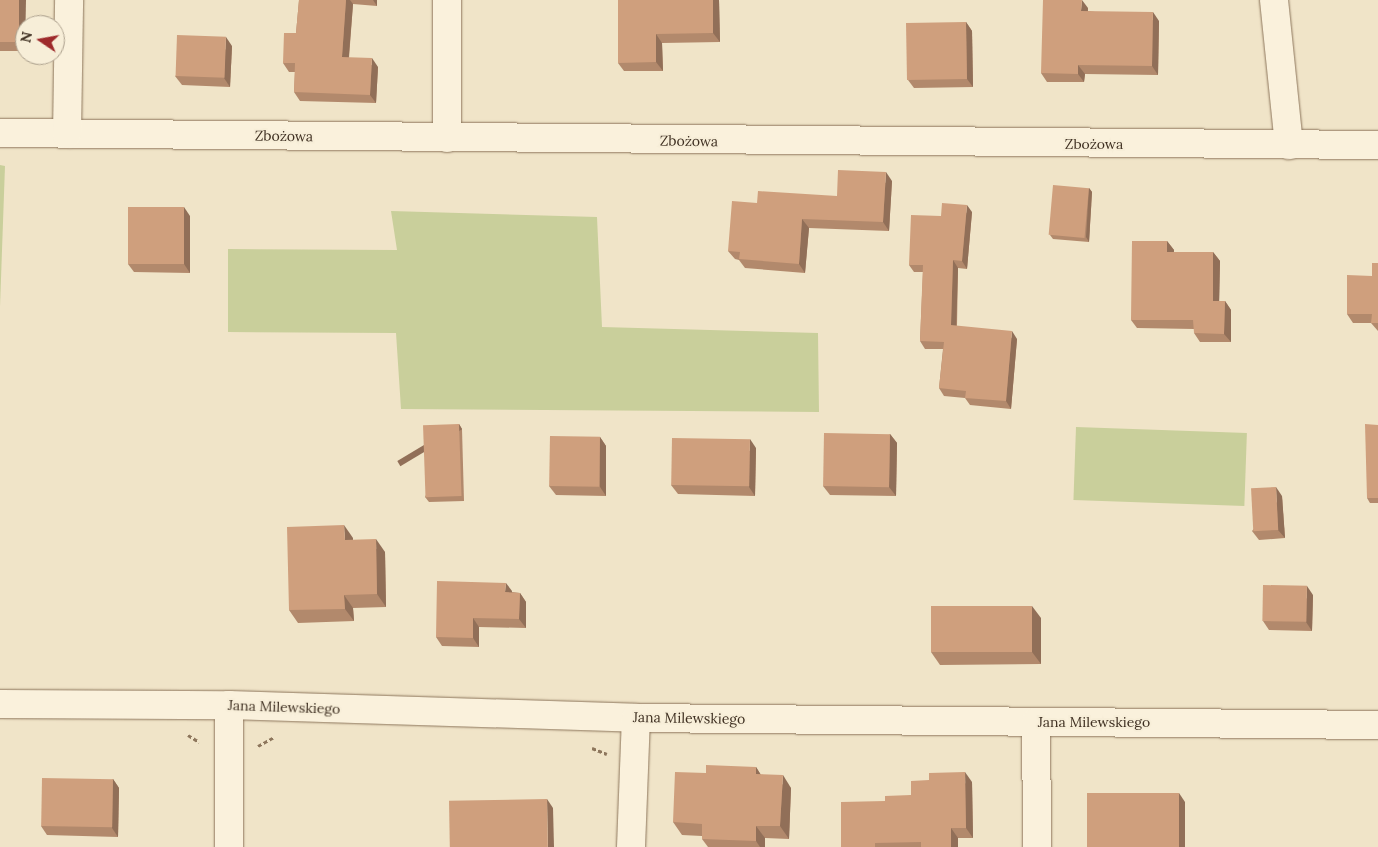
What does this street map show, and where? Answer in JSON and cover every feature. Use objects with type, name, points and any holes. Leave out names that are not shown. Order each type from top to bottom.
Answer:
[{"type":"street","points":[[67,134],[69,0]]},
{"type":"street","points":[[447,0],[447,138]]},
{"type":"street","points":[[1274,0],[1289,145]]},
{"type":"street","name":"Zbożowa","points":[[0,133],[1378,145]]},
{"type":"street","name":"Jana Milewskiego","points":[[0,704],[229,705],[636,718],[1378,726]]},
{"type":"street","points":[[228,847],[229,705]]},
{"type":"street","points":[[631,847],[636,718]]},
{"type":"street","points":[[1036,722],[1037,847]]},
{"type":"green space","points":[[0,165],[5,166],[0,307]]},
{"type":"green space","points":[[391,211],[597,217],[602,327],[818,333],[819,412],[401,409],[396,333],[228,332],[228,249],[397,250]]},
{"type":"green space","points":[[1076,427],[1247,433],[1244,506],[1073,500]]},
{"type":"building","points":[[0,0],[19,0],[19,15],[15,15],[15,42],[0,42]]},
{"type":"building","points":[[299,0],[346,0],[342,57],[372,58],[370,95],[294,92],[295,63],[283,63],[284,33],[296,33]]},
{"type":"building","points":[[618,0],[713,0],[713,33],[656,34],[656,62],[618,63]]},
{"type":"building","points":[[1043,0],[1082,0],[1081,11],[1153,12],[1152,66],[1078,65],[1078,74],[1041,73]]},
{"type":"building","points":[[966,22],[967,79],[907,80],[906,23]]},
{"type":"building","points":[[177,35],[226,37],[225,78],[176,76]]},
{"type":"building","points":[[838,170],[886,172],[883,222],[802,219],[799,264],[739,259],[740,252],[728,251],[732,201],[757,203],[758,191],[837,196]]},
{"type":"building","points":[[1053,185],[1089,188],[1085,238],[1049,235]]},
{"type":"building","points":[[942,203],[967,205],[962,261],[953,260],[951,325],[1012,331],[1006,401],[965,398],[966,391],[939,388],[944,342],[920,341],[923,265],[909,265],[911,215],[941,216]]},
{"type":"building","points":[[128,207],[184,207],[184,264],[128,264]]},
{"type":"building","points":[[1132,241],[1167,241],[1167,252],[1213,252],[1213,301],[1225,301],[1224,334],[1194,333],[1193,320],[1131,320]]},
{"type":"building","points":[[1372,263],[1378,263],[1378,323],[1371,323],[1372,314],[1347,314],[1347,275],[1372,276]]},
{"type":"building","points":[[459,424],[462,496],[426,497],[423,425]]},
{"type":"building","points":[[1365,424],[1378,425],[1378,498],[1367,498]]},
{"type":"building","points":[[824,433],[890,434],[889,487],[823,486]]},
{"type":"building","points":[[550,436],[600,437],[599,487],[549,486]]},
{"type":"building","points":[[672,438],[750,439],[749,486],[671,485]]},
{"type":"building","points":[[1276,487],[1278,530],[1253,531],[1251,488]]},
{"type":"building","points":[[344,525],[345,540],[376,539],[377,594],[344,595],[345,609],[289,610],[287,527]]},
{"type":"building","points":[[437,581],[506,583],[505,592],[520,593],[519,619],[473,618],[473,638],[436,637]]},
{"type":"building","points":[[1263,585],[1307,586],[1306,622],[1262,621]]},
{"type":"building","points":[[931,606],[1032,606],[1032,652],[931,652]]},
{"type":"building","points":[[706,765],[756,767],[756,774],[783,775],[780,826],[756,826],[756,841],[702,839],[702,824],[673,822],[675,772],[706,773]]},
{"type":"building","points":[[965,772],[966,828],[951,828],[951,847],[921,847],[921,842],[875,843],[875,847],[841,847],[841,802],[885,801],[885,796],[911,795],[911,781],[929,780],[929,773]]},
{"type":"building","points":[[42,778],[113,779],[112,827],[41,826]]},
{"type":"building","points":[[1087,793],[1179,793],[1179,847],[1087,847]]},
{"type":"building","points":[[547,799],[548,847],[450,847],[449,801]]}]
